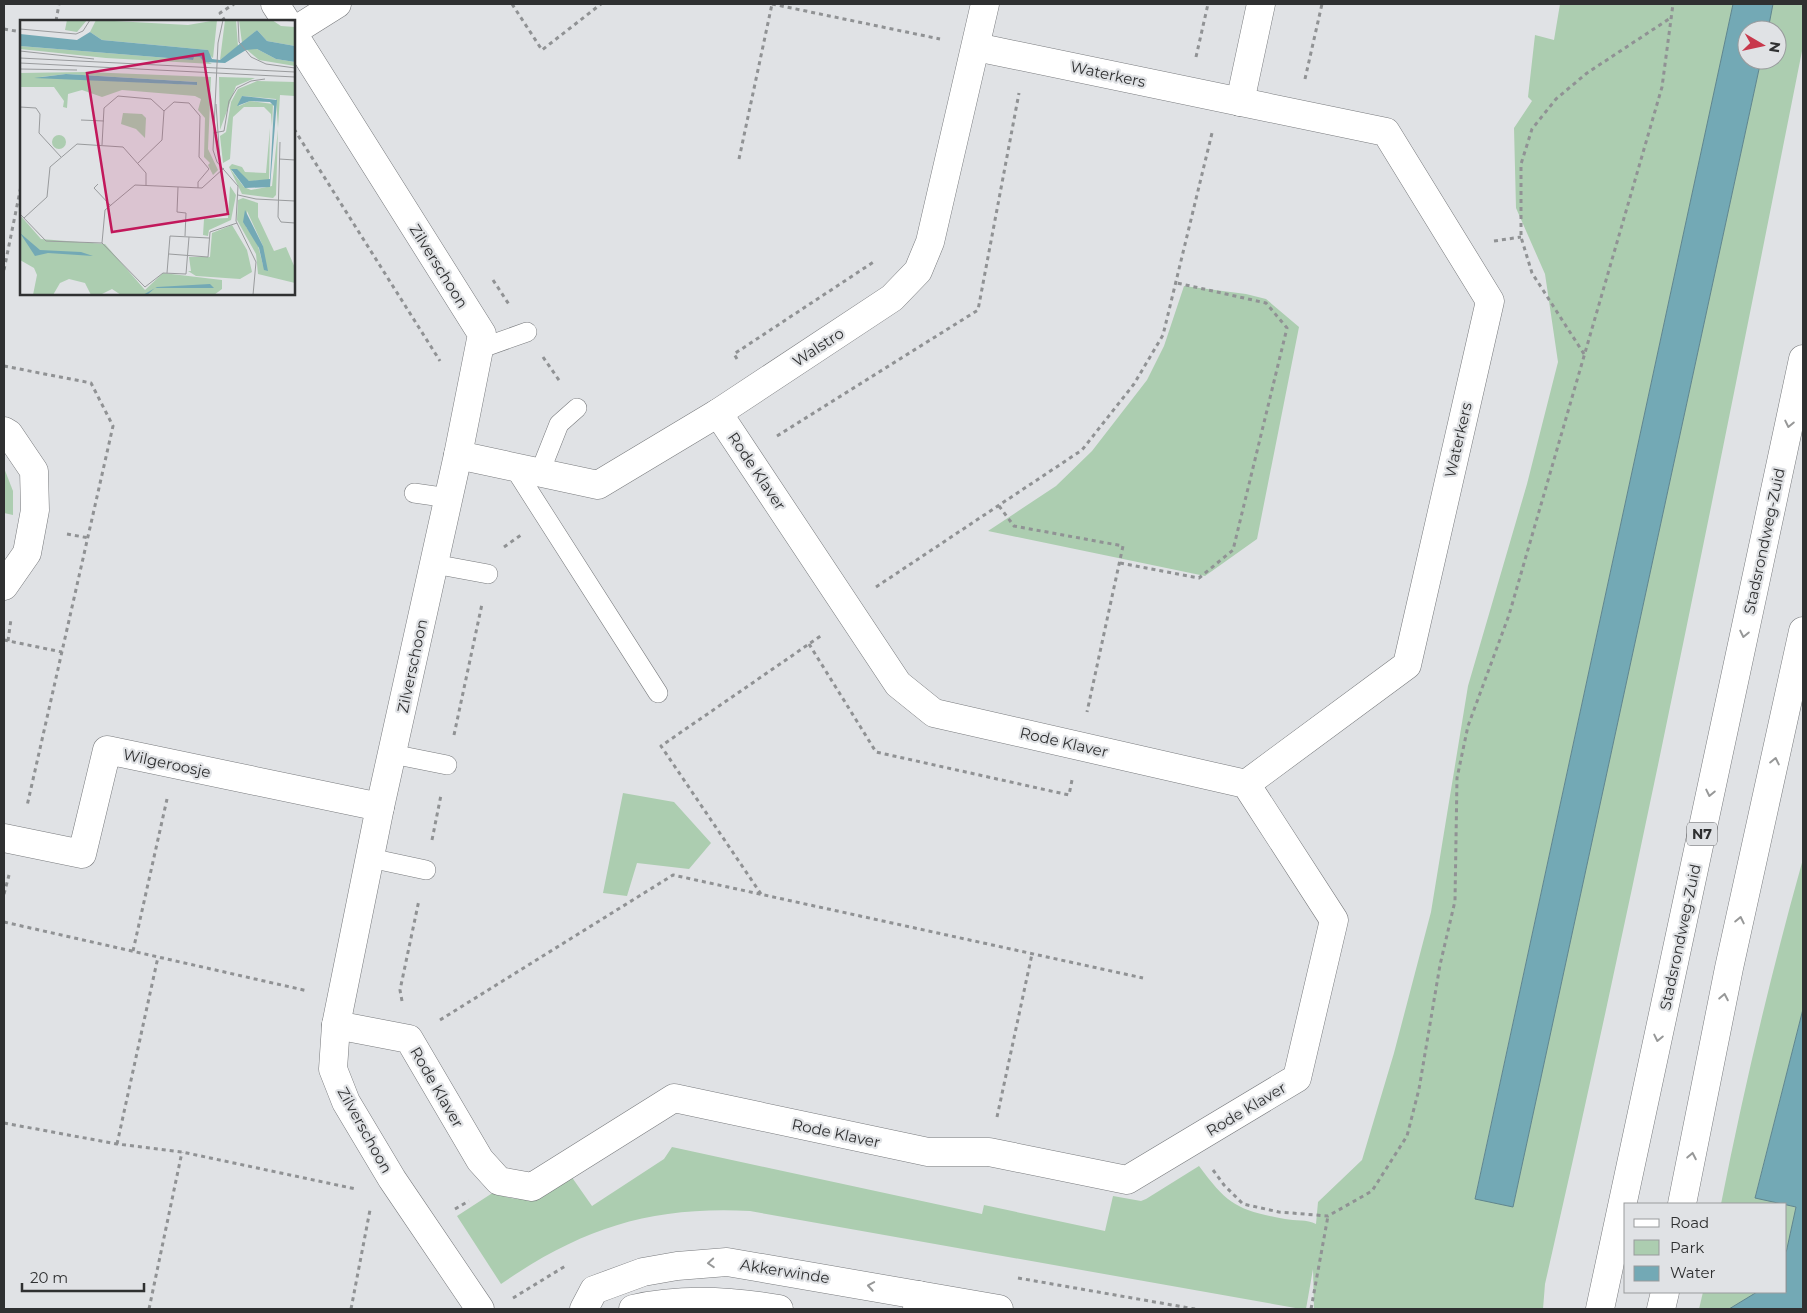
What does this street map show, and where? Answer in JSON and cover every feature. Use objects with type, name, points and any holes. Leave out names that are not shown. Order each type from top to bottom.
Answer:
[{"type":"main road","points":[[275,4],[285,20]]},
{"type":"main road","name":"Zilverschoon","points":[[295,32],[337,4]]},
{"type":"main road","name":"Walstro","points":[[458,455],[598,485],[718,413],[892,298],[918,271],[930,242],[985,4]]},
{"type":"main road","points":[[1230,100],[1261,4]]},
{"type":"main road","name":"Zilverschoon","points":[[295,35],[482,334],[449,498],[380,807],[336,1025],[333,1069],[383,1186],[426,1228],[480,1309]]},
{"type":"main road","name":"Waterkers","points":[[976,47],[1386,132],[1490,301],[1407,665],[1246,784]]},
{"type":"main road","name":"Stadsrondweg-Zuid","points":[[1600,1309],[1803,359]]},
{"type":"main road","name":"Rode Klaver","points":[[336,1025],[410,1039],[480,1160],[499,1182],[532,1187],[674,1098],[928,1152],[989,1152],[1127,1180],[1297,1078],[1334,920],[1246,784],[934,713],[898,684],[718,413]]},
{"type":"main road","points":[[4,431],[9,434],[34,471],[35,510],[28,553],[4,586]]},
{"type":"main road","points":[[1682,1203],[1730,968],[1803,630]]},
{"type":"main road","name":"Wilgeroosje","points":[[11,840],[82,854],[107,750],[380,807]]},
{"type":"main road","name":"Akkerwinde","points":[[584,1309],[594,1290],[643,1272],[677,1266],[727,1262],[918,1302],[999,1309]]},
{"type":"main road","points":[[1661,1309],[1665,1293]]},
{"type":"main road","points":[[633,1309],[678,1303],[712,1302],[738,1303],[779,1309]]},
{"type":"lane","points":[[479,349],[527,332]]},
{"type":"lane","points":[[540,472],[559,424],[577,408]]},
{"type":"lane","points":[[513,466],[658,693]]},
{"type":"lane","points":[[414,492],[449,498]]},
{"type":"lane","points":[[434,564],[488,574]]},
{"type":"lane","points":[[392,754],[447,765]]},
{"type":"lane","points":[[370,858],[426,870]]},
{"type":"path","points":[[56,20],[59,4]]},
{"type":"path","points":[[224,20],[220,13],[234,4]]},
{"type":"path","points":[[512,4],[542,50],[601,4]]},
{"type":"path","points":[[739,159],[772,4],[976,47]]},
{"type":"path","points":[[799,9],[800,4]]},
{"type":"path","points":[[1188,91],[1208,4]]},
{"type":"path","points":[[1298,114],[1322,4]]},
{"type":"path","points":[[1192,1142],[1224,1185],[1244,1204],[1279,1212],[1328,1216],[1372,1191],[1408,1136],[1419,1089],[1440,965],[1455,901],[1457,778],[1466,735],[1510,615],[1662,87],[1673,17],[1673,4]]},
{"type":"path","points":[[1584,354],[1532,273],[1521,237],[1520,164],[1532,129],[1556,99],[1587,73],[1673,17]]},
{"type":"path","points":[[4,29],[20,32]]},
{"type":"path","points":[[937,49],[941,30]]},
{"type":"path","points":[[762,894],[661,746],[849,610],[1082,450],[1134,384],[1164,335],[1177,283],[1230,100]]},
{"type":"path","points":[[295,131],[441,362]]},
{"type":"path","points":[[4,270],[20,191]]},
{"type":"path","points":[[755,388],[734,354],[884,256]]},
{"type":"path","points":[[1120,562],[1198,578],[1233,550],[1287,328],[1266,303],[1177,283]]},
{"type":"path","points":[[4,366],[91,383],[113,426],[62,652],[11,840],[4,894]]},
{"type":"path","points":[[999,506],[1014,526],[1123,546],[1080,746]]},
{"type":"path","points":[[4,640],[62,652]]},
{"type":"path","points":[[133,951],[175,764]]},
{"type":"path","points":[[410,1039],[673,875],[1143,978]]},
{"type":"path","points":[[4,922],[342,998]]},
{"type":"path","points":[[989,1152],[1032,954]]},
{"type":"path","points":[[117,1144],[158,957]]},
{"type":"path","points":[[4,1123],[117,1144],[182,1152],[383,1186],[350,1309]]},
{"type":"path","points":[[149,1309],[182,1152]]},
{"type":"path","points":[[426,1228],[499,1182]]},
{"type":"path","points":[[1312,1309],[1328,1216]]},
{"type":"green space","points":[[1560,4],[1733,4],[1475,1198],[1513,1207],[1759,70],[1787,70],[1787,20],[1770,20],[1773,4],[1803,4],[1803,46],[1678,666],[1580,1130],[1545,1284],[1543,1309],[1314,1309],[1313,1269],[1306,1309],[1301,1309],[750,1211],[714,1210],[681,1212],[649,1217],[589,1235],[560,1248],[501,1284],[457,1216],[494,1192],[505,1197],[525,1198],[543,1192],[571,1176],[592,1206],[664,1159],[672,1147],[982,1214],[984,1205],[1105,1231],[1113,1196],[1141,1201],[1199,1166],[1226,1198],[1244,1209],[1269,1216],[1309,1221],[1316,1224],[1318,1202],[1362,1160],[1394,1053],[1431,912],[1468,686],[1527,484],[1558,362],[1545,274],[1516,208],[1514,128],[1532,101],[1528,97],[1535,35],[1554,40]]},
{"type":"green space","points":[[1184,286],[1246,294],[1266,299],[1299,327],[1257,539],[1205,576],[988,531],[1056,486],[1092,451],[1147,380],[1164,346]]},
{"type":"green space","points":[[4,468],[13,491],[13,515],[4,513]]},
{"type":"green space","points":[[623,793],[674,802],[711,843],[689,869],[637,863],[627,896],[603,893]]},
{"type":"green space","points":[[1803,859],[1803,1009],[1755,1197],[1780,1203],[1721,1203],[1739,1117],[1780,945]]},
{"type":"green space","points":[[1787,1205],[1796,1207],[1787,1248]]},
{"type":"green space","points":[[1703,1293],[1755,1293],[1729,1309],[1699,1309]]},
{"type":"water","points":[[1733,4],[1773,4],[1770,20],[1737,20],[1737,70],[1759,70],[1513,1207],[1475,1199]]},
{"type":"water","points":[[1803,1009],[1803,1309],[1729,1309],[1755,1293],[1787,1293],[1787,1248],[1796,1207],[1787,1205],[1787,1203],[1755,1198]]}]
